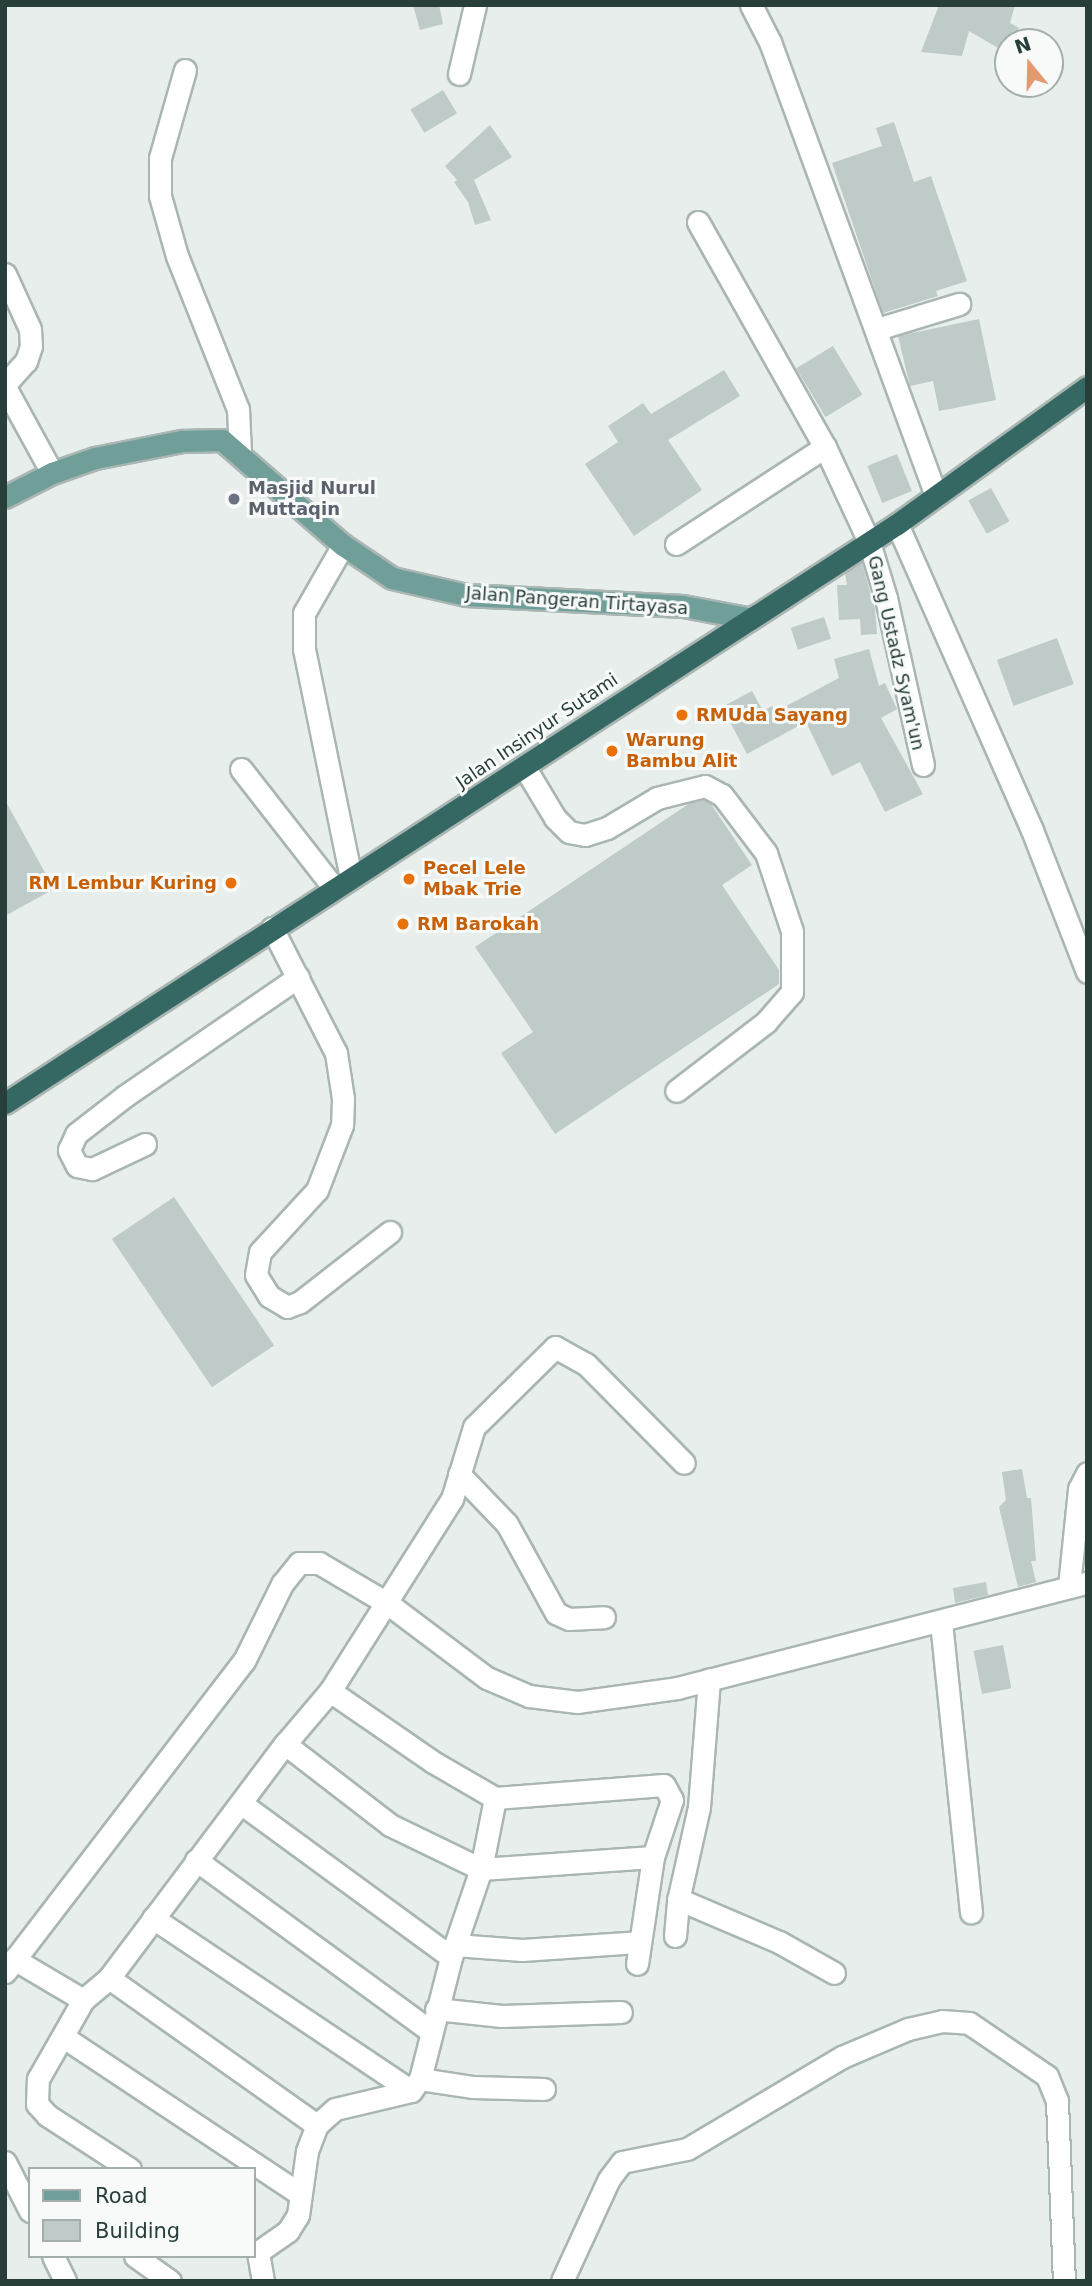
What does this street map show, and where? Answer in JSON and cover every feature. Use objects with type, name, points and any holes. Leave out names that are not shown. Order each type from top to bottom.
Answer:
[{"type":"highway","name":"Jalan Insinyur Sutami","points":[[5,1103],[272,928],[525,768],[747,618],[897,524],[1087,387]]},
{"type":"main road","name":"Jalan Pangeran Tirtayasa","points":[[5,497],[52,473],[95,458],[182,441],[222,440],[240,450],[343,545],[392,578],[466,595],[683,606],[747,618]]},
{"type":"street","points":[[459,74],[475,5]]},
{"type":"street","points":[[751,5],[770,42],[936,496]]},
{"type":"street","points":[[185,70],[160,158],[160,196],[177,256],[238,409],[240,450]]},
{"type":"street","name":"Gang Ustadz Syam'un","points":[[698,222],[825,447],[869,542],[886,598],[923,765]]},
{"type":"street","points":[[5,274],[30,329],[32,346],[26,362],[5,385],[52,473]]},
{"type":"street","points":[[877,329],[959,304]]},
{"type":"street","points":[[676,544],[825,447]]},
{"type":"street","points":[[897,524],[1032,830],[1087,972]]},
{"type":"street","points":[[343,545],[304,614],[304,649],[343,883]]},
{"type":"street","points":[[525,768],[555,818],[569,832],[585,835],[607,828],[657,797],[705,786],[729,802],[766,853],[792,931],[792,992],[766,1022],[676,1091]]},
{"type":"street","points":[[241,769],[343,883]]},
{"type":"street","points":[[272,928],[336,1053],[342,1125],[317,1190],[260,1252],[256,1275],[269,1296],[287,1307],[300,1301],[390,1232]]},
{"type":"street","points":[[145,1144],[92,1169],[76,1166],[69,1150],[76,1134],[125,1096],[298,977]]},
{"type":"street","points":[[127,2167],[37,2104],[38,2079],[65,2038],[83,2000],[108,1978],[285,1744],[330,1690],[452,1499],[474,1427],[555,1347],[586,1364],[684,1463]]},
{"type":"street","points":[[83,2000],[9,1966],[244,1661],[282,1584],[299,1563],[319,1563],[387,1602],[487,1678],[529,1696],[578,1702],[709,1679],[940,1622],[1078,1584],[1079,1489],[1087,1473]]},
{"type":"street","points":[[459,1474],[507,1524],[556,1613],[569,1619],[604,1617]]},
{"type":"street","points":[[940,1622],[971,1912]]},
{"type":"street","points":[[675,1936],[678,1899],[699,1807],[709,1679]]},
{"type":"street","points":[[330,1690],[433,1762],[495,1798],[664,1785],[672,1800],[653,1857],[636,1964]]},
{"type":"street","points":[[285,1744],[390,1825],[481,1869],[653,1857]]},
{"type":"street","points":[[415,2085],[453,1951],[481,1869],[495,1798]]},
{"type":"street","points":[[242,1804],[453,1951],[523,1950],[638,1942]]},
{"type":"street","points":[[196,1860],[429,2030]]},
{"type":"street","points":[[678,1899],[779,1942],[834,1973]]},
{"type":"street","points":[[153,1918],[415,2085]]},
{"type":"street","points":[[108,1978],[317,2125]]},
{"type":"street","points":[[436,2009],[502,2016],[621,2012]]},
{"type":"street","points":[[562,2281],[609,2179],[622,2162],[687,2149],[842,2057],[908,2029],[942,2021],[969,2023],[1046,2076],[1057,2101],[1064,2281]]},
{"type":"street","points":[[65,2038],[301,2195]]},
{"type":"street","points":[[263,2281],[256,2250],[288,2231],[298,2215],[307,2151],[317,2125],[335,2109],[415,2085],[544,2089]]},
{"type":"street","points":[[8,2168],[28,2183]]},
{"type":"street","points":[[8,2168],[28,2207]]},
{"type":"street","points":[[54,2258],[65,2281]]},
{"type":"street","points":[[138,2258],[170,2281]]},
{"type":"building","points":[[413,5],[439,5],[443,24],[420,30]]},
{"type":"building","points":[[939,5],[1015,5],[1010,23],[1019,28],[994,28],[994,46],[969,31],[962,56],[921,52]]},
{"type":"building","points":[[443,90],[457,113],[424,133],[410,110]]},
{"type":"building","points":[[894,122],[914,182],[931,176],[967,281],[936,291],[938,296],[883,313],[832,163],[882,146],[876,128]]},
{"type":"building","points":[[490,125],[512,157],[474,180],[491,220],[475,225],[468,202],[454,182],[457,180],[445,166]]},
{"type":"building","points":[[979,319],[996,400],[939,411],[933,381],[910,386],[898,336]]},
{"type":"building","points":[[833,346],[862,395],[825,417],[796,368]]},
{"type":"building","points":[[724,370],[740,396],[668,440],[702,490],[634,536],[585,464],[618,442],[608,426],[643,403],[651,414]]},
{"type":"building","points":[[897,454],[912,491],[882,503],[867,466]]},
{"type":"building","points":[[991,488],[1009,521],[987,534],[968,501]]},
{"type":"building","points":[[862,563],[875,609],[877,634],[861,635],[860,619],[839,620],[837,585],[847,585],[845,573]]},
{"type":"building","points":[[824,617],[831,639],[798,650],[791,628]]},
{"type":"building","points":[[1057,638],[1074,684],[1014,706],[997,660]]},
{"type":"building","points":[[869,649],[879,686],[885,683],[897,709],[881,718],[923,794],[885,812],[860,762],[832,776],[806,722],[747,754],[722,707],[752,691],[763,711],[772,706],[775,712],[839,678],[834,659]]},
{"type":"building","points":[[5,800],[54,889],[5,916]]},
{"type":"building","points":[[703,800],[711,804],[752,865],[722,885],[779,970],[779,984],[555,1134],[501,1053],[533,1032],[475,947],[690,803]]},
{"type":"building","points":[[174,1197],[274,1345],[212,1387],[112,1239]]},
{"type":"building","points":[[1022,1469],[1027,1498],[1031,1498],[1036,1561],[1031,1561],[1036,1582],[1018,1587],[999,1507],[1006,1500],[1002,1472]]},
{"type":"building","points":[[986,1582],[988,1595],[955,1603],[953,1588]]},
{"type":"building","points":[[1003,1645],[1011,1688],[982,1694],[974,1651]]},
{"type":"place","name":"Masjid Nurul Muttaqin","points":[[234,499]]},
{"type":"place","name":"RMUda Sayang","points":[[682,715]]},
{"type":"place","name":"Warung Bambu Alit","points":[[612,751]]},
{"type":"place","name":"Pecel Lele Mbak Trie","points":[[409,879]]},
{"type":"place","name":"RM Lembur Kuring","points":[[231,883]]},
{"type":"place","name":"RM Barokah","points":[[403,924]]}]
